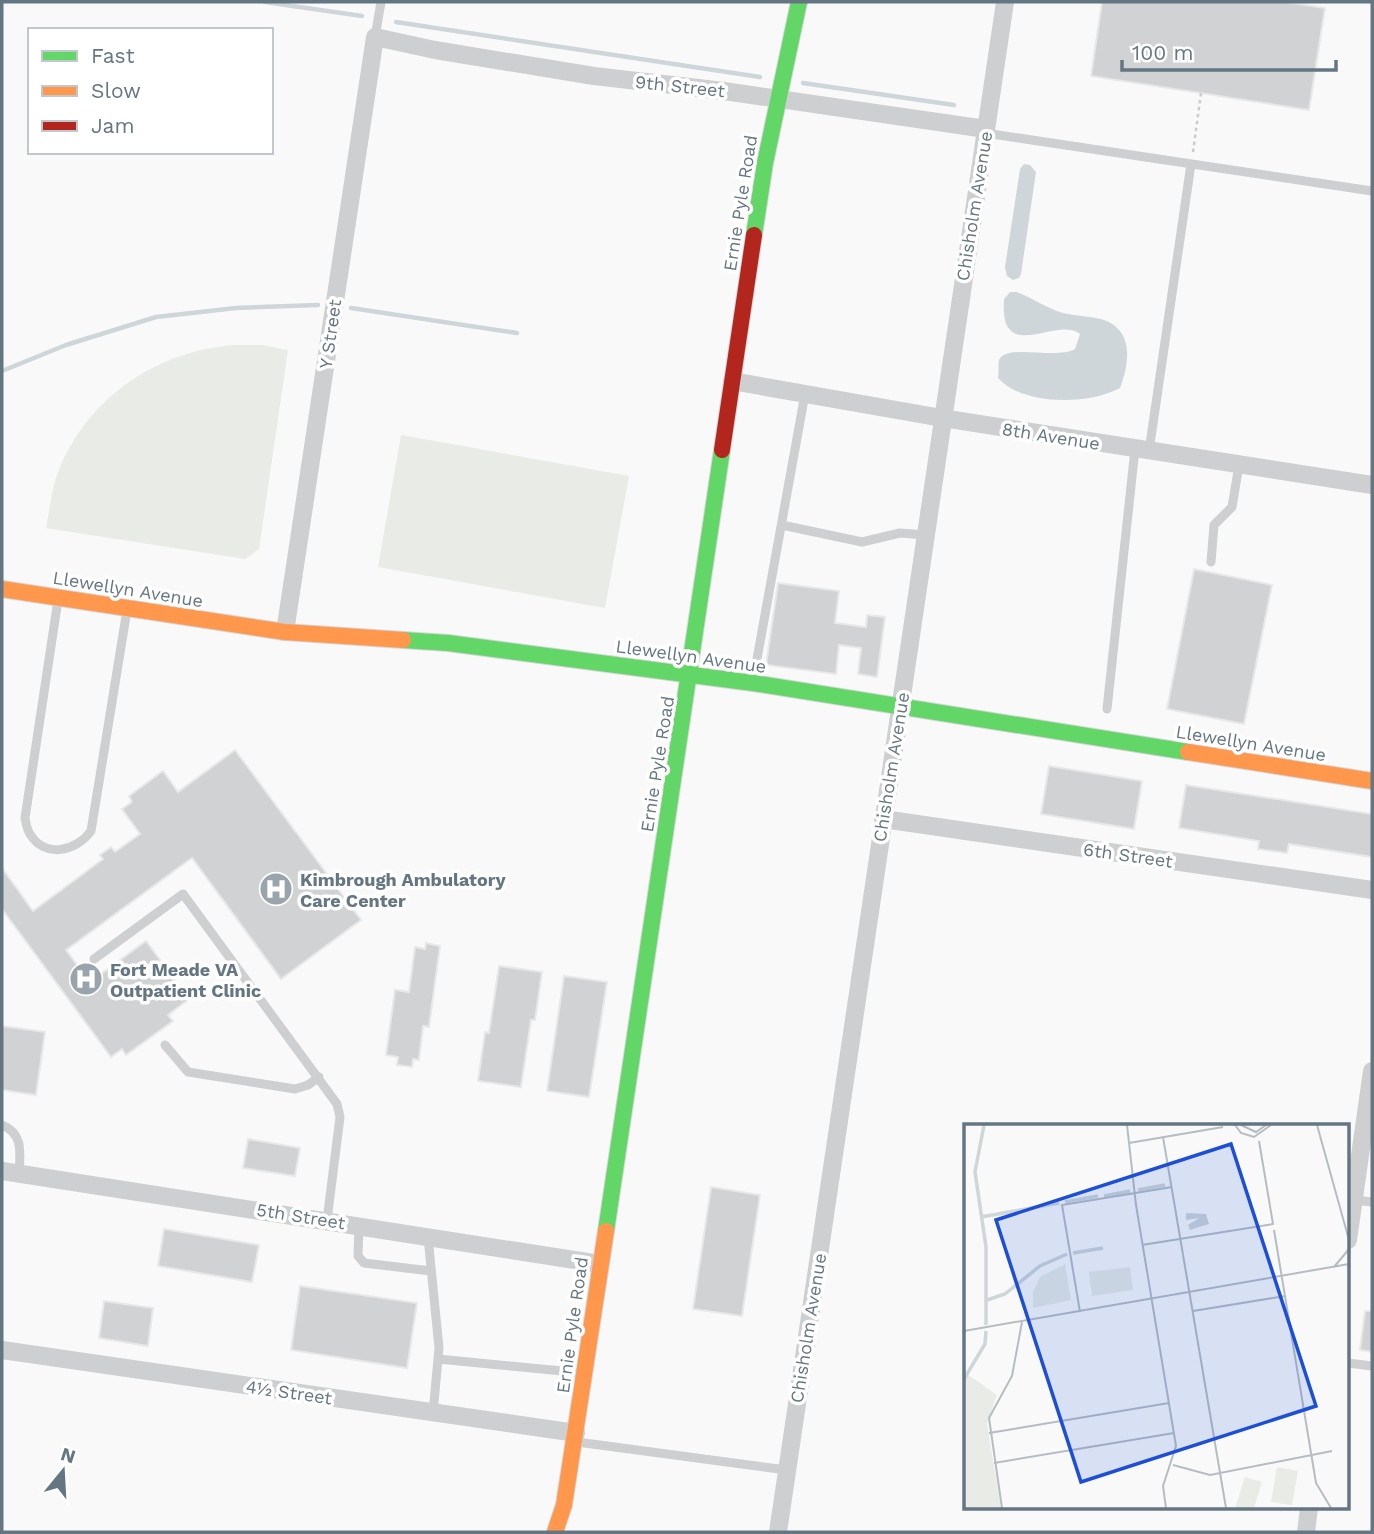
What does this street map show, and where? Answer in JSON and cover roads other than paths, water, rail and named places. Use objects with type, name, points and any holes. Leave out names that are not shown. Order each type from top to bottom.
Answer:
[{"type":"street","name":"Ernie Pyle Road","points":[[555,1532],[564,1505],[585,1374],[767,152],[799,2]]},
{"type":"street","name":"Chisholm Avenue","points":[[778,1532],[1005,2]]},
{"type":"street","name":"9th Street","points":[[376,37],[435,50],[594,76],[778,98],[985,131]]},
{"type":"street","name":"Y Street","points":[[285,632],[376,37]]},
{"type":"street","name":"8th Avenue","points":[[732,381],[942,418],[1372,485]]},
{"type":"street","name":"Llewellyn Avenue","points":[[2,589],[285,632],[448,643],[753,683],[1372,781]]},
{"type":"street","name":"6th Street","points":[[883,819],[1372,890]]},
{"type":"street","points":[[1350,1227],[1372,1071]]},
{"type":"street","name":"5th Street","points":[[10,1172],[600,1264]]},
{"type":"street","name":"4½ Street","points":[[2,1350],[433,1413],[575,1437]]},
{"type":"street","points":[[1306,1532],[1309,1510]]},
{"type":"lane","points":[[376,37],[381,2]]},
{"type":"lane","points":[[985,131],[1372,191]]},
{"type":"lane","points":[[1107,709],[1142,450],[1191,164]]},
{"type":"lane","points":[[753,683],[805,394]]},
{"type":"lane","points":[[1211,562],[1214,525],[1232,507],[1239,465]]},
{"type":"lane","points":[[782,525],[862,542],[900,533],[925,535]]},
{"type":"lane","points":[[58,598],[25,818],[30,834],[41,845],[54,849],[70,849],[83,842],[91,831],[127,609]]},
{"type":"lane","points":[[94,959],[183,894],[337,1104],[340,1117],[327,1220]]},
{"type":"lane","points":[[165,1045],[188,1072],[295,1089],[319,1077]]},
{"type":"lane","points":[[2,1125],[12,1129],[21,1147],[10,1172]]},
{"type":"lane","points":[[1354,1200],[1372,1202]]},
{"type":"lane","points":[[359,1225],[358,1256],[364,1263],[431,1271]]},
{"type":"lane","points":[[428,1236],[439,1348],[433,1413]]},
{"type":"lane","points":[[438,1359],[585,1374]]},
{"type":"lane","points":[[1350,1363],[1372,1366]]},
{"type":"lane","points":[[575,1437],[787,1471]]},
{"type":"waterway","points":[[265,2],[362,16]]},
{"type":"waterway","points":[[396,22],[760,77]]},
{"type":"waterway","points":[[803,83],[954,105]]},
{"type":"waterway","points":[[2,371],[66,345],[156,317],[236,308],[318,305]]},
{"type":"waterway","points":[[351,308],[517,333]]},
{"type":"place","name":"Kimbrough Ambulatory Care Center","points":[[276,889]]},
{"type":"place","name":"Fort Meade VA Outpatient Clinic","points":[[86,979]]}]
